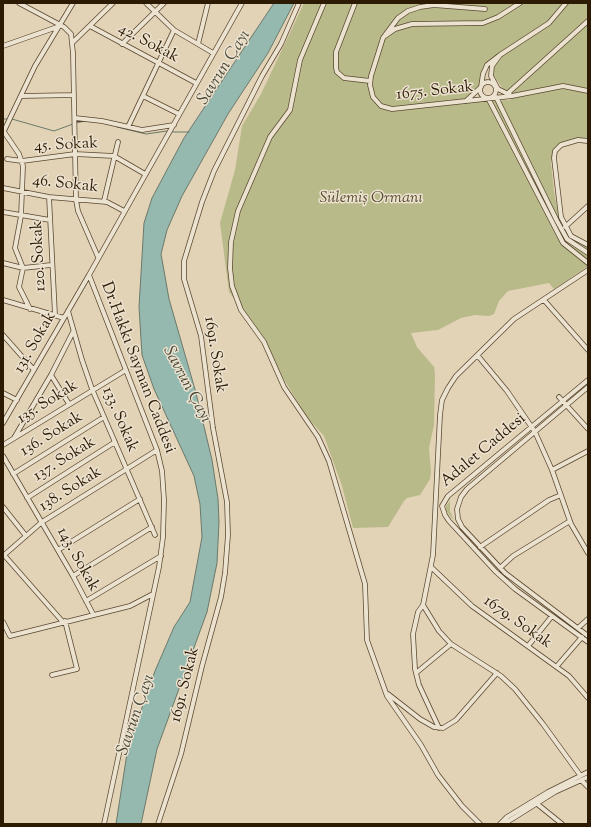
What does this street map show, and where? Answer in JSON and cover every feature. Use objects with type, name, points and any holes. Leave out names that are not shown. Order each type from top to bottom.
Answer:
[{"type":"street","points":[[20,3],[69,30],[72,43],[76,200],[78,211],[98,257]]},
{"type":"street","points":[[30,309],[19,287],[23,268],[15,248],[21,216],[24,166],[3,132],[46,45],[60,26],[73,3]]},
{"type":"street","points":[[72,43],[113,3]]},
{"type":"street","points":[[146,3],[174,30],[213,53]]},
{"type":"street","points":[[122,44],[164,3]]},
{"type":"street","points":[[198,44],[208,3]]},
{"type":"street","name":"Dr.Hakkı Sayman Caddesi","points":[[104,824],[161,556],[164,500],[162,471],[157,450],[89,275],[242,3]]},
{"type":"street","name":"1691. Sokak","points":[[158,824],[184,741],[202,666],[221,597],[227,555],[228,517],[226,491],[213,428],[202,336],[184,280],[184,261],[202,202],[214,171],[262,76],[281,44],[299,3]]},
{"type":"street","points":[[324,3],[300,60],[290,110],[270,137],[238,211],[231,242],[231,278],[234,295],[241,310],[260,336],[284,387],[318,437],[329,461],[365,584],[367,640],[385,692],[423,749],[438,775],[462,806],[480,824]]},
{"type":"street","points":[[355,3],[337,48],[335,58],[336,68],[337,72],[344,78],[370,81],[383,38],[398,18],[408,11],[420,7],[442,5],[485,9]]},
{"type":"street","points":[[383,38],[395,29],[412,24],[482,23],[498,17],[520,3]]},
{"type":"street","points":[[566,3],[549,23],[492,60],[487,65],[483,74],[481,88],[482,94],[488,98],[563,243],[588,263]]},
{"type":"street","points":[[507,94],[588,21]]},
{"type":"street","points":[[3,46],[60,26]]},
{"type":"street","name":"42. Sokak","points":[[90,26],[158,64],[196,83]]},
{"type":"street","points":[[128,127],[174,30]]},
{"type":"street","points":[[488,98],[494,95],[495,86],[490,73],[492,66],[500,54]]},
{"type":"street","name":"1675. Sokak","points":[[370,81],[373,97],[378,104],[387,108],[413,108],[512,96],[564,86],[588,91]]},
{"type":"street","points":[[466,101],[487,82],[512,96]]},
{"type":"street","points":[[21,96],[74,95]]},
{"type":"street","points":[[143,96],[180,114]]},
{"type":"street","points":[[496,97],[567,239],[588,253]]},
{"type":"street","points":[[74,118],[102,121],[150,130],[174,125]]},
{"type":"street","points":[[588,141],[578,140],[561,145],[554,154],[559,209],[565,227],[572,238],[588,246]]},
{"type":"street","points":[[104,201],[118,142]]},
{"type":"street","name":"45. Sokak","points":[[7,159],[22,161],[75,154],[114,156],[145,174]]},
{"type":"street","name":"46. Sokak","points":[[3,188],[22,193],[49,197],[104,201],[124,211]]},
{"type":"street","name":"120. Sokak","points":[[49,197],[51,265],[55,315]]},
{"type":"street","points":[[565,227],[588,206]]},
{"type":"street","points":[[3,212],[50,220]]},
{"type":"street","points":[[3,263],[23,268],[51,265]]},
{"type":"street","points":[[439,728],[416,673],[413,634],[418,612],[423,605],[431,567],[441,406],[452,381],[514,319],[588,270]]},
{"type":"street","name":"131. Sokak","points":[[3,423],[89,275]]},
{"type":"street","points":[[546,299],[588,350]]},
{"type":"street","points":[[3,300],[64,318]]},
{"type":"street","name":"133. Sokak","points":[[68,311],[92,389],[155,535]]},
{"type":"street","points":[[14,438],[51,375],[74,331]]},
{"type":"street","points":[[3,334],[34,370]]},
{"type":"street","points":[[478,356],[507,391],[535,432],[552,470],[570,521],[588,553]]},
{"type":"street","name":"135. Sokak","points":[[3,445],[92,389],[126,370]]},
{"type":"street","points":[[51,375],[69,404]]},
{"type":"street","name":"Adalet Caddesi","points":[[588,380],[448,496],[442,506],[445,515],[495,571],[588,642]]},
{"type":"street","points":[[588,387],[471,486],[459,501],[457,514],[460,523],[500,568],[588,636]]},
{"type":"street","points":[[3,393],[17,400]]},
{"type":"street","points":[[559,397],[588,429]]},
{"type":"street","name":"136. Sokak","points":[[13,474],[104,417]]},
{"type":"street","name":"137. Sokak","points":[[27,498],[115,442]]},
{"type":"street","name":"138. Sokak","points":[[3,555],[42,522],[157,450]]},
{"type":"street","points":[[552,470],[588,451]]},
{"type":"street","name":"143. Sokak","points":[[3,456],[73,576],[93,614]]},
{"type":"street","points":[[480,547],[549,500],[561,494]]},
{"type":"street","points":[[58,550],[140,499]]},
{"type":"street","points":[[3,506],[26,536]]},
{"type":"street","points":[[500,568],[513,556],[570,521]]},
{"type":"street","points":[[73,576],[152,527]]},
{"type":"street","points":[[3,555],[64,621],[77,669],[52,675]]},
{"type":"street","points":[[86,601],[161,556]]},
{"type":"street","name":"1679. Sokak","points":[[431,567],[472,606],[557,666],[577,683],[588,698]]},
{"type":"street","points":[[3,622],[10,636],[134,604],[153,594]]},
{"type":"street","points":[[423,605],[439,631],[451,644],[497,673],[511,685],[529,705],[580,778],[588,786]]},
{"type":"street","points":[[528,646],[552,616]]},
{"type":"street","points":[[578,628],[588,619]]},
{"type":"street","points":[[557,666],[582,638]]},
{"type":"street","points":[[416,673],[451,644]]},
{"type":"street","points":[[385,692],[413,715],[428,724],[439,728],[448,726],[456,720],[497,673]]},
{"type":"street","points":[[501,823],[588,772]]},
{"type":"street","points":[[501,823],[548,792],[580,778],[588,777]]},
{"type":"street","points":[[536,803],[562,824]]},
{"type":"green space","name":"Sülemiş Ormanı","points":[[304,3],[588,3],[588,139],[577,138],[561,144],[553,153],[551,163],[560,223],[571,240],[588,248],[588,266],[554,289],[549,283],[508,291],[499,301],[494,314],[489,316],[475,315],[461,318],[438,330],[411,333],[417,347],[434,367],[434,425],[429,448],[431,472],[430,479],[420,495],[407,498],[404,501],[388,527],[353,528],[342,486],[324,436],[307,417],[283,378],[263,336],[229,292],[220,223],[235,170],[242,126],[261,94]],"holes":[[[483,68],[493,68],[494,76],[503,89],[513,93],[510,100],[471,102],[470,95],[479,85]]]},
{"type":"green space","points":[[450,501],[450,511],[454,520],[446,511],[446,506]]},
{"type":"green space","points":[[494,566],[569,626],[496,568]]},
{"type":"water","name":"Savrun Çayı","points":[[274,3],[294,3],[268,53],[228,114],[182,196],[167,230],[161,254],[169,299],[196,393],[212,460],[218,499],[219,522],[217,563],[207,612],[157,749],[141,824],[116,824],[128,747],[155,671],[174,627],[190,602],[202,537],[200,504],[194,476],[154,389],[142,355],[139,307],[144,223],[152,198],[184,138]]},
{"type":"waterway","points":[[3,119],[9,119]]},
{"type":"waterway","points":[[12,119],[54,131],[73,124]]},
{"type":"waterway","points":[[76,123],[85,121]]},
{"type":"waterway","points":[[117,127],[146,134],[167,131]]},
{"type":"waterway","points":[[172,132],[189,132]]}]
